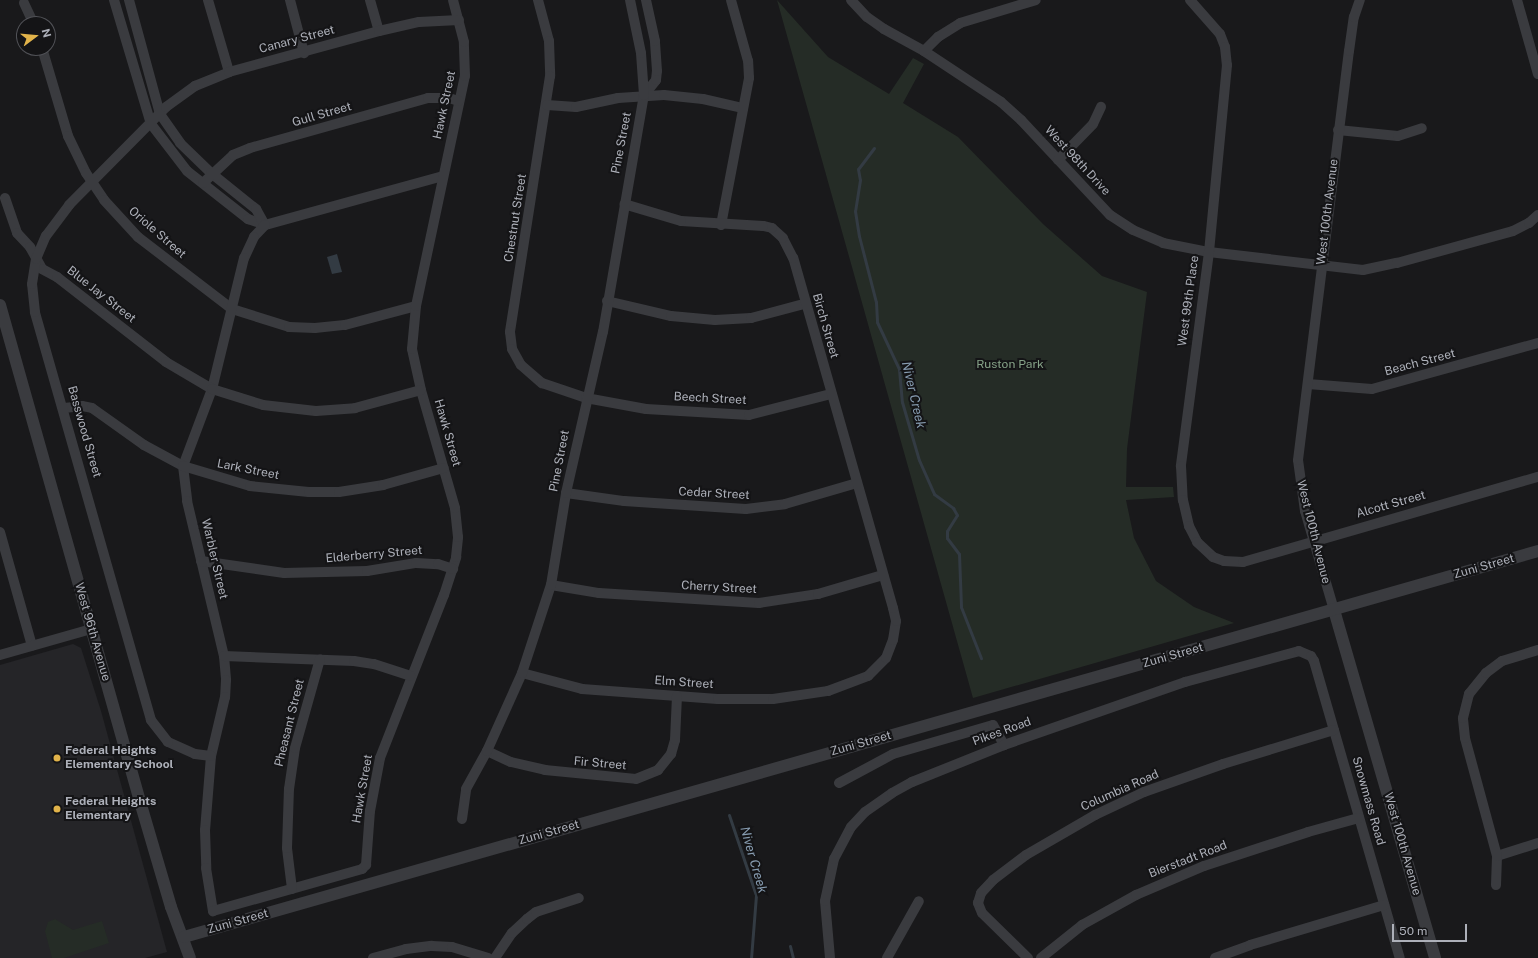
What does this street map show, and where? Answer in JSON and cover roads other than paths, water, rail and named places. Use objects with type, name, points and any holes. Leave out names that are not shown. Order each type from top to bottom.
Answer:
[{"type":"street","points":[[114,0],[125,40],[155,119],[169,150],[202,183],[248,219],[265,225],[444,176]]},
{"type":"street","points":[[129,0],[139,36],[155,119],[211,173],[256,208],[265,225]]},
{"type":"street","points":[[208,0],[228,72]]},
{"type":"street","points":[[290,0],[304,52]]},
{"type":"street","points":[[370,0],[379,31]]},
{"type":"street","name":"Hawk Street","points":[[292,889],[362,869],[366,865],[370,811],[380,758],[410,676],[453,569],[458,537],[457,521],[444,468],[421,390],[412,349],[416,306],[466,69],[464,42],[453,0]]},
{"type":"street","name":"Chestnut Street","points":[[538,0],[549,41],[550,76],[547,105],[510,332],[511,344],[518,360],[535,379],[586,398]]},
{"type":"street","name":"Pine Street","points":[[462,819],[466,790],[487,751],[522,673],[551,585],[566,494],[586,398],[598,353],[644,95],[641,53],[630,0]]},
{"type":"street","name":"Pine Street","points":[[644,95],[656,80],[657,71],[655,40],[646,0]]},
{"type":"street","points":[[721,225],[749,78],[748,61],[732,0]]},
{"type":"street","name":"West 98th Drive","points":[[851,0],[867,17],[884,29],[924,51],[1001,102],[1101,206],[1122,224],[1163,243],[1209,252],[1353,270],[1377,268],[1513,231],[1529,223],[1538,215]]},
{"type":"street","points":[[924,51],[938,37],[960,23],[1036,0]]},
{"type":"street","name":"West 100th Avenue","points":[[1360,0],[1354,17],[1338,130],[1320,266],[1308,384],[1298,460],[1301,491],[1314,540],[1435,958]]},
{"type":"street","points":[[1517,0],[1538,74]]},
{"type":"street","points":[[24,3],[30,16]]},
{"type":"street","name":"West 99th Place","points":[[1194,4],[1220,34],[1225,47],[1227,65],[1209,252],[1184,429],[1181,466],[1183,500],[1193,536],[1208,554],[1224,561],[1236,563],[1251,560]]},
{"type":"street","name":"Canary Street","points":[[155,119],[196,86],[228,72],[379,31],[419,22],[459,20]]},
{"type":"street","points":[[125,40],[139,36]]},
{"type":"street","name":"Oriole Street","points":[[44,56],[68,136],[92,183],[104,200],[138,237],[232,309],[289,327],[315,328],[345,325],[416,306]]},
{"type":"street","points":[[547,105],[576,107],[610,99],[644,95],[703,99],[743,108]]},
{"type":"street","name":"Gull Street","points":[[202,183],[211,173],[233,155],[250,148],[428,98],[449,98],[459,101]]},
{"type":"street","points":[[1058,160],[1093,124],[1101,107]]},
{"type":"street","name":"Basswood Street","points":[[155,119],[56,220],[36,258],[32,296],[151,720],[168,742],[195,754],[211,756]]},
{"type":"street","points":[[1338,130],[1398,136],[1422,128]]},
{"type":"street","name":"Blue Jay Street","points":[[5,198],[17,233],[30,247],[42,269],[57,277],[166,362],[212,389],[263,405],[316,411],[355,408],[421,390]]},
{"type":"street","name":"Birch Street","points":[[624,204],[680,221],[721,225],[763,226],[780,234],[793,258],[804,304],[896,621],[890,650],[875,671],[845,685]]},
{"type":"street","name":"Warbler Street","points":[[265,225],[248,246],[212,389],[183,466],[187,501],[224,656],[225,697],[211,756],[205,830],[206,868],[213,912],[292,889]]},
{"type":"street","points":[[607,302],[671,316],[715,320],[751,318],[804,304]]},
{"type":"street","name":"West 96th Avenue","points":[[0,305],[171,907],[184,937],[190,958]]},
{"type":"street","name":"Beach Street","points":[[1308,384],[1372,389],[1538,343]]},
{"type":"street","name":"Beech Street","points":[[586,398],[646,409],[749,415],[831,394]]},
{"type":"street","name":"Lark Street","points":[[64,408],[82,406],[92,408],[144,445],[183,466],[250,486],[309,492],[358,490],[444,468]]},
{"type":"street","name":"Alcott Street","points":[[1251,560],[1314,540],[1538,477]]},
{"type":"street","name":"Cedar Street","points":[[566,494],[624,501],[746,509],[786,504],[857,483]]},
{"type":"street","points":[[0,532],[32,646]]},
{"type":"street","name":"Zuni Street","points":[[184,937],[1538,552]]},
{"type":"street","name":"Elderberry Street","points":[[201,561],[284,574],[367,571],[416,563],[438,564],[453,569]]},
{"type":"street","name":"Cherry Street","points":[[551,585],[599,593],[759,603],[818,594],[883,575]]},
{"type":"street","points":[[0,655],[91,629]]},
{"type":"street","points":[[1496,885],[1497,856],[1465,738],[1463,718],[1469,694],[1486,673],[1502,661],[1538,650]]},
{"type":"street","name":"Pikes Road","points":[[830,958],[826,921],[827,885],[834,859],[851,827],[876,803],[912,782],[1004,745],[1185,682],[1287,653],[1307,653]]},
{"type":"street","name":"Snowmass Road","points":[[1307,653],[1314,661],[1400,958]]},
{"type":"street","points":[[224,656],[320,659],[374,664],[410,676]]},
{"type":"street","name":"Pheasant Street","points":[[292,889],[287,848],[289,789],[295,748],[320,659]]},
{"type":"street","name":"Elm Street","points":[[522,673],[582,688],[677,696],[773,699],[799,696],[845,685]]},
{"type":"street","name":"Fir Street","points":[[487,751],[511,762],[545,770],[636,779],[658,770],[671,754],[675,740],[677,696]]},
{"type":"street","points":[[839,783],[893,754],[993,726],[1004,745]]},
{"type":"street","name":"Columbia Road","points":[[1028,958],[982,913],[978,903],[981,893],[993,880],[1047,842],[1095,815],[1144,792],[1223,764],[1334,730]]},
{"type":"street","name":"Bierstadt Road","points":[[1041,958],[1082,925],[1136,895],[1204,866],[1359,818]]},
{"type":"street","points":[[1497,856],[1538,843]]},
{"type":"street","points":[[495,958],[512,933],[526,919],[536,912],[579,898]]},
{"type":"street","points":[[887,958],[919,901]]},
{"type":"street","points":[[1215,958],[1250,945],[1384,905]]},
{"type":"street","points":[[373,958],[406,949],[432,946],[452,947],[488,958]]},
{"type":"waterway","name":"Niver Creek","points":[[874,148],[858,169],[860,180],[855,211],[859,236],[876,302],[877,322],[899,369],[902,402],[919,460],[934,494],[953,508],[957,515],[947,531],[947,538],[959,554],[961,607],[981,658]]},
{"type":"waterway","name":"Niver Creek","points":[[729,815],[756,895],[751,958]]},
{"type":"waterway","points":[[790,946],[793,958]]},
{"type":"place","name":"Federal Heights Elementary School","points":[[57,758]]},
{"type":"place","name":"Federal Heights Elementary","points":[[57,809]]},
{"type":"park label","name":"Ruston Park","points":[[1010,365]]}]
